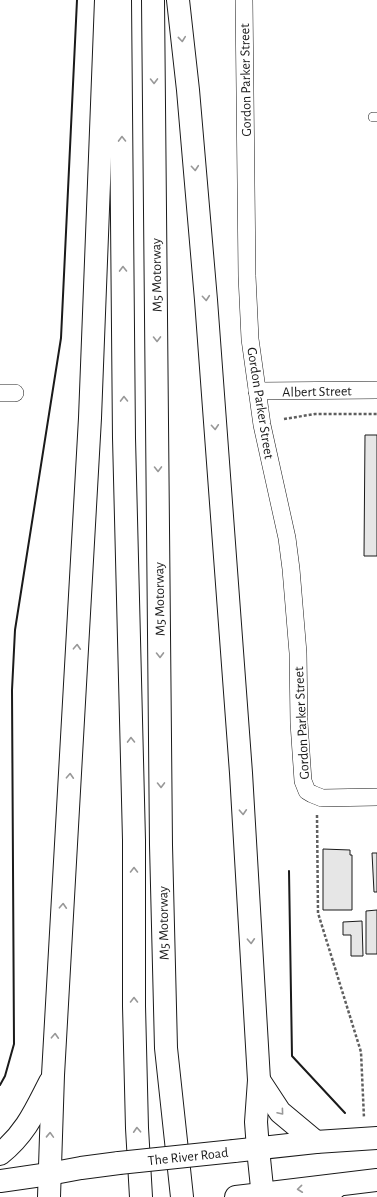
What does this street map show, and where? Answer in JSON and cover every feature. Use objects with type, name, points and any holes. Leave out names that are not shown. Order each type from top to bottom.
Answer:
[{"type":"main road","points":[[49,1197],[53,1075],[90,418],[106,0]]},
{"type":"main road","name":"M5 Motorway","points":[[120,0],[124,446],[134,840],[136,1120],[141,1197]]},
{"type":"main road","name":"M5 Motorway","points":[[153,0],[161,837],[165,1032],[182,1197]]},
{"type":"main road","points":[[178,0],[188,90],[207,308],[241,773],[259,1080],[256,1122],[263,1195]]},
{"type":"main road","points":[[0,1154],[17,1139],[26,1128],[53,1075]]},
{"type":"main road","points":[[259,1080],[280,1112],[316,1142]]},
{"type":"main road","name":"The River Road","points":[[0,1181],[81,1168],[316,1142],[377,1138]]},
{"type":"main road","points":[[237,1197],[332,1191],[377,1180]]},
{"type":"street","name":"Gordon Parker Street","points":[[244,0],[247,276],[250,339],[256,392],[287,538],[291,568],[298,647],[299,723],[303,781],[307,791],[317,796]]},
{"type":"street","name":"Albert Street","points":[[256,392],[377,390]]},
{"type":"street","points":[[317,796],[328,798],[377,797]]},
{"type":"path","points":[[284,419],[315,414],[377,414]]},
{"type":"path","points":[[317,796],[318,913],[361,1052],[364,1118]]},
{"type":"building","points":[[365,435],[377,435],[377,556],[364,556]]},
{"type":"building","points":[[323,849],[350,850],[350,855],[352,855],[352,910],[323,910]]},
{"type":"building","points":[[372,853],[377,853],[377,892],[374,892]]},
{"type":"building","points":[[377,910],[377,954],[366,954],[366,911]]},
{"type":"building","points":[[362,921],[363,956],[351,956],[351,935],[343,935],[343,922]]},
{"type":"wall","points":[[0,1085],[5,1076],[14,1044],[12,690],[15,630],[61,338],[77,0]]},
{"type":"wall","points":[[289,871],[292,1056],[345,1113]]}]
